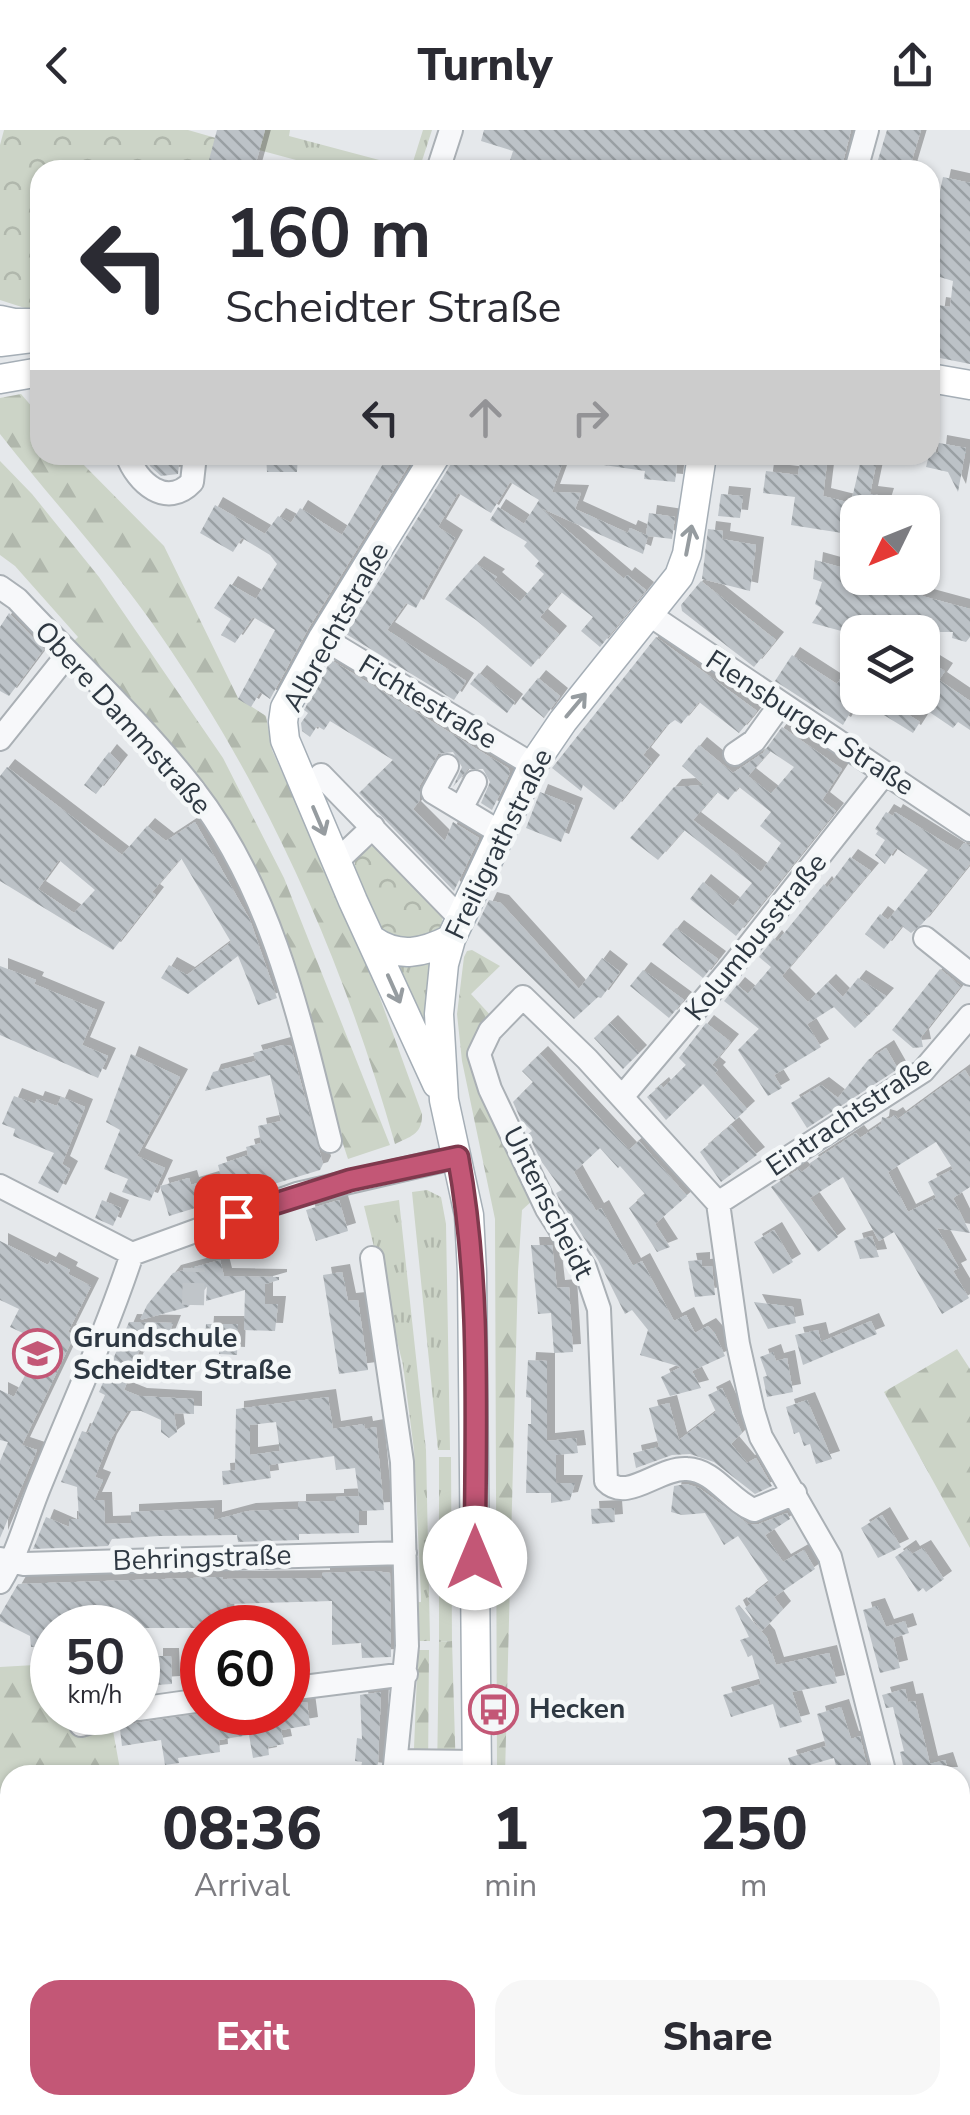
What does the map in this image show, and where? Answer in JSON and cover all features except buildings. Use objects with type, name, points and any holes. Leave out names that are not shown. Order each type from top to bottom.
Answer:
[{"type":"main road","points":[[0,320],[30,323]]},
{"type":"main road","points":[[0,342],[30,338]]},
{"type":"main road","points":[[0,379],[30,374]]},
{"type":"main road","points":[[940,380],[970,386]]},
{"type":"main road","name":"Albrechtstraße","points":[[430,465],[323,638],[285,708],[283,722],[285,740],[336,862],[444,1100]]},
{"type":"main road","name":"Freiligrathstraße","points":[[444,1100],[439,1014],[444,964],[455,929],[533,764],[563,720],[680,576],[700,465]]},
{"type":"main road","points":[[372,940],[393,951],[412,953],[426,951],[455,929]]},
{"type":"main road","points":[[444,1100],[469,1215],[472,1272],[476,1765]]},
{"type":"street","points":[[441,160],[451,130]]},
{"type":"street","points":[[859,160],[868,130]]},
{"type":"street","points":[[133,465],[143,481],[158,492],[170,494],[180,493],[192,482],[194,465]]},
{"type":"street","name":"Obere Dammstraße","points":[[0,586],[194,790],[245,874],[278,949],[298,1010],[330,1141]]},
{"type":"street","name":"Flensburger Straße","points":[[650,616],[970,830]]},
{"type":"street","name":"Fichtestraße","points":[[323,638],[533,764]]},
{"type":"street","points":[[0,739],[68,654]]},
{"type":"street","points":[[735,754],[754,740],[780,705]]},
{"type":"street","points":[[446,766],[433,792],[501,833]]},
{"type":"street","name":"Kolumbusstraße","points":[[622,1097],[732,968],[885,773]]},
{"type":"street","points":[[322,775],[407,863],[455,929]]},
{"type":"street","points":[[461,808],[475,782]]},
{"type":"street","points":[[336,862],[373,827]]},
{"type":"street","points":[[407,863],[424,846]]},
{"type":"street","points":[[925,938],[970,974]]},
{"type":"street","name":"Untenscheidt","points":[[622,1097],[523,996],[490,1030],[479,1054],[490,1089],[547,1209],[585,1268],[599,1309],[606,1481],[612,1488],[635,1487],[654,1475],[688,1468],[713,1479],[742,1506],[754,1510],[795,1494]]},
{"type":"street","name":"Eintrachtstraße","points":[[718,1203],[912,1079],[966,1031]]},
{"type":"street","points":[[622,1097],[718,1203],[738,1344],[753,1412],[761,1437],[830,1557],[882,1765]]},
{"type":"street","points":[[0,1186],[132,1254],[284,1198],[354,1178],[458,1157]]},
{"type":"street","points":[[0,1582],[107,1330],[132,1254]]},
{"type":"street","points":[[372,1258],[397,1411],[405,1553],[406,1674],[395,1765]]},
{"type":"street","name":"Behringstraße","points":[[6,1561],[405,1553]]},
{"type":"street","points":[[310,1686],[406,1674]]},
{"type":"green space","points":[[4,130],[188,130],[258,150],[255,160],[30,160],[28,309],[0,300],[0,145]]},
{"type":"green space","points":[[265,130],[290,130],[289,136],[379,160],[296,160],[259,150]]},
{"type":"green space","points":[[423,130],[432,130],[422,160],[414,160]]},
{"type":"green space","points":[[21,394],[30,404],[30,465],[84,465],[164,546],[238,698],[266,716],[272,750],[367,962],[422,1114],[418,1130],[406,1139],[395,1144],[327,944],[236,756],[142,610],[0,434],[0,398]]},
{"type":"green space","points":[[0,461],[99,577],[223,758],[284,878],[390,1145],[348,1159],[257,884],[71,644],[78,637],[15,566],[0,555]]},
{"type":"green space","points":[[374,845],[440,910],[443,922],[434,937],[414,945],[383,932],[354,868],[356,856]]},
{"type":"green space","points":[[467,951],[500,966],[471,994],[492,1017],[477,1035],[532,1201],[522,1210],[518,1272],[505,1765],[497,1765],[495,1219],[462,1061],[457,1014]]},
{"type":"green space","points":[[432,956],[430,1039],[395,962]]},
{"type":"green space","points":[[427,1190],[441,1197],[446,1224],[450,1450],[438,1450],[412,1192]]},
{"type":"green space","points":[[399,1200],[426,1450],[430,1641],[419,1641],[421,1596],[414,1450],[403,1365],[364,1206]]},
{"type":"green space","points":[[957,1349],[970,1369],[970,1548],[884,1392]]},
{"type":"green space","points":[[439,1457],[451,1457],[452,1641],[439,1642]]},
{"type":"green space","points":[[452,1641],[456,1765],[437,1765],[439,1642]]},
{"type":"green space","points":[[418,1650],[429,1650],[428,1765],[411,1765]]},
{"type":"green space","points":[[30,1665],[30,1735],[114,1735],[119,1765],[0,1765],[0,1667]]},
{"type":"tunnel","points":[[193,1305],[194,1268]]},
{"type":"place","name":"Grundschule Scheidter Straße","points":[[38,1354]]},
{"type":"place","name":"Hecken","points":[[494,1709]]},
{"type":"route","points":[[236,1216],[350,1180],[458,1157],[469,1215],[472,1272],[475,1558]]}]
